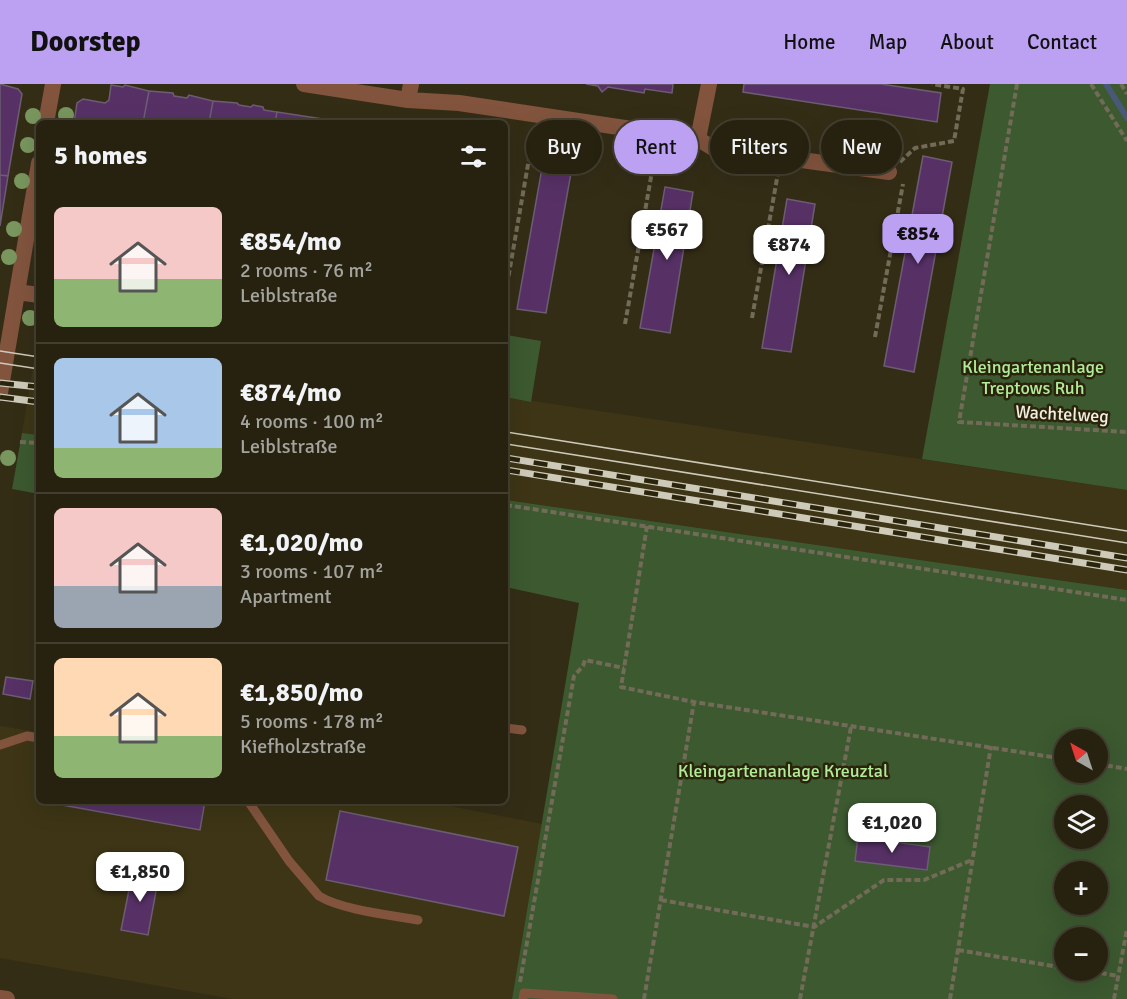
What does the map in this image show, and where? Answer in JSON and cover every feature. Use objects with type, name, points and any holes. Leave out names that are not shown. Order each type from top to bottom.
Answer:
[{"type":"street","points":[[46,120],[52,84]]},
{"type":"street","points":[[304,84],[409,92],[459,103],[614,126]]},
{"type":"street","points":[[708,84],[698,139],[710,146]]},
{"type":"street","points":[[0,393],[36,181]]},
{"type":"street","points":[[17,292],[36,295]]},
{"type":"street","points":[[0,998],[7,999]]},
{"type":"lane","points":[[508,728],[522,730]]},
{"type":"lane","points":[[0,745],[27,736],[36,738]]},
{"type":"lane","points":[[250,804],[289,861],[319,896],[336,903],[418,920]]},
{"type":"lane","points":[[523,996],[613,999]]},
{"type":"path","points":[[902,160],[915,148],[954,141],[963,89],[932,84]]},
{"type":"path","name":"Wachtelweg","points":[[1017,84],[959,422],[1127,432]]},
{"type":"path","points":[[1091,84],[1127,141]]},
{"type":"path","points":[[1120,84],[1127,94]]},
{"type":"path","points":[[508,279],[537,114]]},
{"type":"path","points":[[625,324],[652,174]]},
{"type":"path","points":[[752,318],[777,174]]},
{"type":"path","points":[[875,337],[903,183],[892,174]]},
{"type":"path","points":[[20,442],[36,443]]},
{"type":"path","points":[[508,505],[1127,600]]},
{"type":"path","points":[[647,526],[621,687],[694,702],[1054,757]]},
{"type":"path","points":[[523,996],[519,984],[574,676],[585,660],[624,668]]},
{"type":"path","points":[[644,999],[694,702]]},
{"type":"path","points":[[800,999],[851,727]]},
{"type":"path","points":[[950,999],[991,746]]},
{"type":"path","points":[[1108,766],[1127,769]]},
{"type":"path","points":[[660,900],[814,927],[884,880],[924,880],[972,860]]},
{"type":"path","points":[[1114,999],[1127,929]]},
{"type":"path","points":[[958,950],[1054,966]]},
{"type":"path","points":[[1108,974],[1118,976]]},
{"type":"shaded area","points":[[36,348],[36,435],[22,433]]},
{"type":"shaded area","points":[[508,397],[1127,490],[1127,590],[508,500]]},
{"type":"shaded area","points":[[0,726],[36,732],[36,804],[440,804],[542,824],[512,999],[233,999],[0,958]]},
{"type":"green space","name":"Kleingartenanlage Treptows Ruh","points":[[990,84],[1127,84],[1127,490],[922,459]]},
{"type":"green space","points":[[508,335],[541,341],[531,402],[508,397]]},
{"type":"green space","points":[[22,433],[36,435],[36,493],[12,489]]},
{"type":"green space","name":"Kleingartenanlage Kreuztal","points":[[508,500],[1127,590],[1127,999],[512,999],[579,603],[508,587]]},
{"type":"building","points":[[0,84],[18,89],[22,94],[8,176],[0,175]]},
{"type":"building","points":[[586,84],[673,84],[672,93],[645,89],[644,93],[608,87],[602,92],[598,86]]},
{"type":"building","points":[[744,84],[881,84],[941,93],[937,122],[743,92]]},
{"type":"building","points":[[111,85],[123,87],[125,85],[149,91],[144,120],[74,120],[77,103],[83,99],[105,103],[109,100]]},
{"type":"building","points":[[149,91],[173,93],[174,96],[187,98],[189,95],[213,101],[210,120],[144,120]]},
{"type":"building","points":[[213,101],[251,107],[253,105],[277,112],[276,120],[210,120]]},
{"type":"building","points":[[277,112],[329,120],[276,120]]},
{"type":"building","points":[[923,156],[952,162],[914,372],[884,366]]},
{"type":"building","points":[[541,174],[571,174],[546,313],[517,309]]},
{"type":"building","points":[[0,175],[8,176],[0,226]]},
{"type":"building","points":[[665,187],[693,192],[670,333],[640,328]]},
{"type":"building","points":[[787,199],[815,204],[791,352],[762,348]]},
{"type":"building","points":[[6,677],[33,681],[30,699],[3,694]]},
{"type":"building","points":[[57,804],[204,804],[200,830]]},
{"type":"building","points":[[340,811],[518,847],[504,916],[326,880]]},
{"type":"building","points":[[858,837],[930,847],[927,870],[855,861]]},
{"type":"building","points":[[133,870],[159,875],[148,935],[121,930]]},
{"type":"waterway","points":[[1106,84],[1127,118]]},
{"type":"tram line","points":[[0,351],[36,357]]},
{"type":"tram line","points":[[0,363],[36,369]]},
{"type":"tram line","points":[[508,432],[1127,531]]},
{"type":"tram line","points":[[508,444],[1127,543]]},
{"type":"railway","points":[[0,383],[36,387]]},
{"type":"railway","points":[[0,397],[36,402]]},
{"type":"railway","points":[[508,458],[1127,558]]},
{"type":"railway","points":[[508,470],[1127,570]]}]
